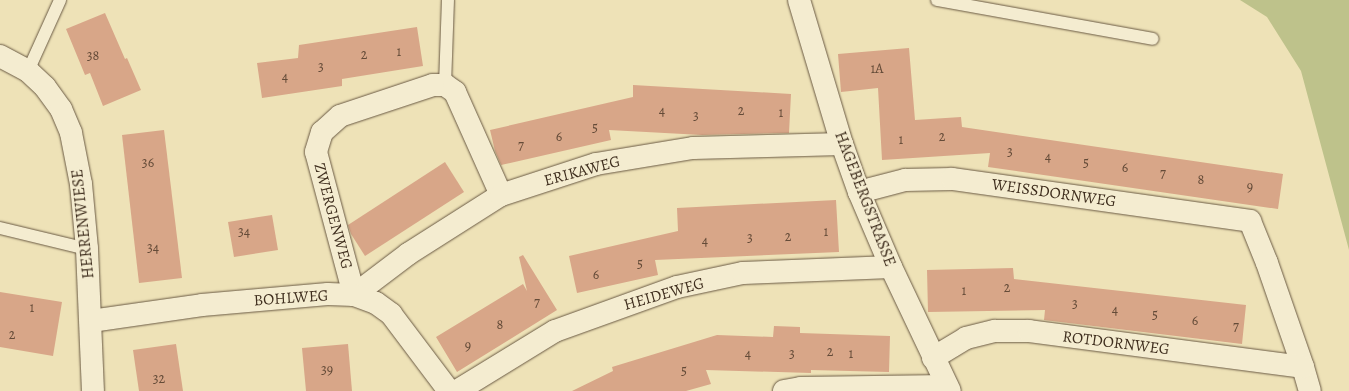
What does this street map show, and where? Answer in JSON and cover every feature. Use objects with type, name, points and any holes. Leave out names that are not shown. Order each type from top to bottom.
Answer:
[{"type":"street","name":"HAGEBERGSTRASSE","points":[[799,0],[842,144],[860,192],[891,267],[948,388]]},
{"type":"street","name":"HERRENWIESE","points":[[0,56],[28,71],[45,87],[61,109],[71,133],[81,184],[87,249],[93,391]]},
{"type":"street","name":"ZWERGENWEG","points":[[354,295],[316,152],[322,132],[340,116],[433,85],[445,85]]},
{"type":"street","points":[[445,85],[455,92],[501,195]]},
{"type":"street","name":"ERIKAWEG","points":[[354,295],[408,254],[501,195],[596,164],[693,148],[842,144]]},
{"type":"street","name":"WEISSDORNWEG","points":[[860,192],[905,180],[952,179],[1250,221],[1267,263],[1303,367]]},
{"type":"street","name":"HEIDEWEG","points":[[458,391],[555,330],[677,287],[743,273],[891,267]]},
{"type":"street","name":"BOHLWEG","points":[[91,322],[202,305],[328,294],[354,295],[376,303],[391,314],[449,391]]},
{"type":"street","name":"ROTDORNWEG","points":[[933,358],[966,338],[995,331],[1028,331],[1303,367]]},
{"type":"street","points":[[1303,367],[1310,391]]},
{"type":"street","points":[[784,391],[802,388],[948,388]]},
{"type":"lane","points":[[28,71],[60,0]]},
{"type":"lane","points":[[445,85],[448,0]]},
{"type":"lane","points":[[937,0],[1153,39]]},
{"type":"lane","points":[[0,228],[87,249]]},
{"type":"green space","points":[[1240,0],[1349,0],[1349,250],[1301,71],[1267,17]]},
{"type":"building","points":[[105,13],[125,59],[127,58],[141,90],[103,106],[90,73],[85,75],[66,29]]},
{"type":"building","points":[[417,27],[423,66],[342,79],[342,86],[262,98],[257,63],[298,58],[299,45]]},
{"type":"building","points":[[909,48],[915,120],[961,117],[962,127],[1283,174],[1278,209],[988,167],[990,153],[882,160],[878,88],[841,92],[838,54]]},
{"type":"building","points":[[633,85],[791,94],[789,133],[702,135],[609,130],[611,140],[501,165],[495,151],[490,130],[633,97]]},
{"type":"building","points":[[164,130],[182,278],[139,283],[122,135]]},
{"type":"building","points":[[445,162],[464,192],[365,256],[351,234],[348,225]]},
{"type":"building","points":[[836,200],[839,252],[655,260],[658,275],[577,293],[569,256],[678,231],[677,208]]},
{"type":"building","points":[[272,215],[278,250],[234,257],[228,222]]},
{"type":"building","points":[[523,255],[557,310],[457,372],[436,337],[523,284],[527,291],[519,257]]},
{"type":"building","points":[[1013,268],[1014,279],[1246,305],[1242,344],[1044,320],[1045,310],[928,312],[927,270]]},
{"type":"building","points":[[0,292],[62,302],[53,356],[0,347]]},
{"type":"building","points":[[774,326],[800,327],[800,333],[890,336],[889,372],[811,370],[811,373],[706,370],[711,384],[686,391],[572,391],[613,371],[612,367],[717,335],[773,337]]},
{"type":"building","points":[[176,344],[183,391],[139,391],[133,350]]},
{"type":"building","points":[[348,344],[352,391],[306,391],[302,348]]}]
